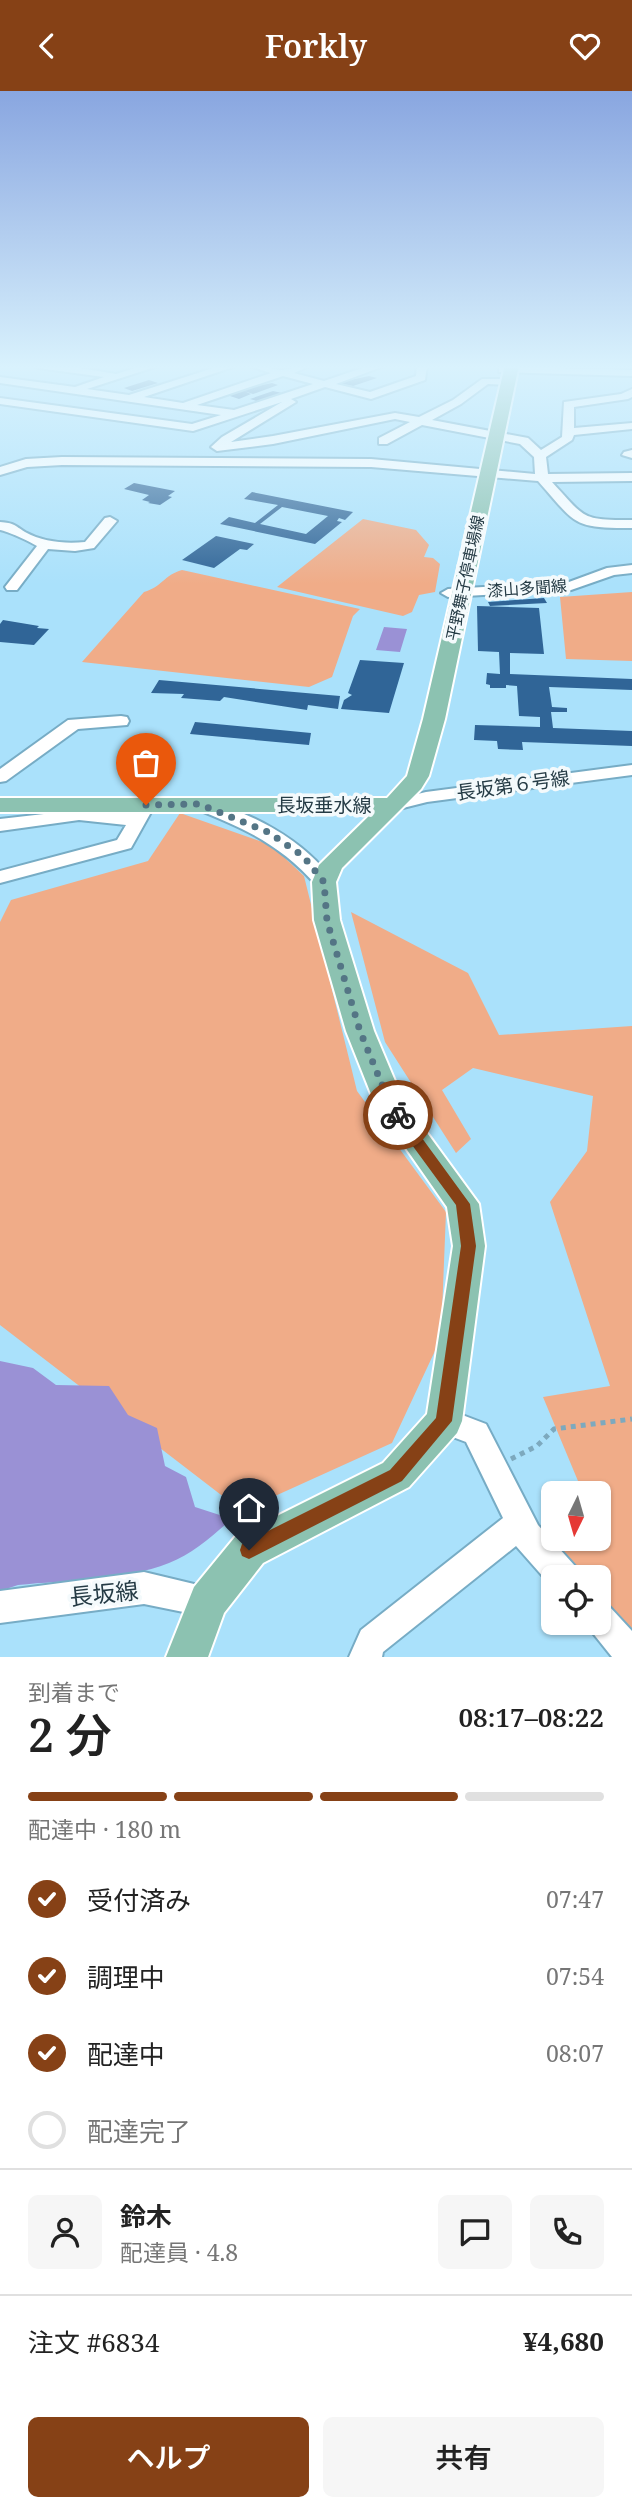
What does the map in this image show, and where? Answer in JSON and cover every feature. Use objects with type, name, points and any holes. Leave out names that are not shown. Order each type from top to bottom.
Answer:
[{"type":"main road","name":"平野舞子停車場線","points":[[324,882],[331,865],[402,797],[418,776],[435,719],[455,593],[490,438]]},
{"type":"main road","name":"長坂垂水線","points":[[0,805],[142,813],[199,804],[402,797]]},
{"type":"main road","points":[[187,1657],[208,1601],[249,1550],[396,1475],[444,1421],[469,1246],[463,1204],[390,1104],[360,1031],[327,921],[324,882]]},
{"type":"street","points":[[201,461],[229,438]]},
{"type":"street","points":[[217,447],[283,438]]},
{"type":"street","points":[[383,441],[389,438]]},
{"type":"street","points":[[508,438],[524,441],[540,456],[542,478],[577,517],[591,524],[632,524]]},
{"type":"street","points":[[540,456],[563,444],[568,438]]},
{"type":"street","points":[[0,471],[41,461],[201,461],[370,463],[542,478],[632,477]]},
{"type":"street","points":[[0,526],[12,527],[19,536],[40,540],[44,545],[75,547],[89,545],[110,521]]},
{"type":"street","points":[[12,587],[44,545]]},
{"type":"street","name":"漆山多聞線","points":[[455,593],[571,586],[612,571],[632,569]]},
{"type":"street","points":[[592,578],[618,583],[632,582]]},
{"type":"street","points":[[0,777],[74,724],[121,721]]},
{"type":"street","name":"長坂第６号線","points":[[402,797],[426,797],[632,770]]},
{"type":"street","points":[[199,804],[268,832],[303,856],[324,882]]},
{"type":"street","points":[[0,825],[79,815],[142,813]]},
{"type":"street","points":[[0,877],[124,844],[142,813]]},
{"type":"street","points":[[444,1421],[476,1433],[527,1535],[553,1565]]},
{"type":"street","points":[[365,1657],[372,1641],[521,1523]]},
{"type":"street","name":"長坂線","points":[[0,1607],[144,1588],[208,1601]]},
{"type":"street","points":[[611,1632],[632,1655]]},
{"type":"path","points":[[494,1469],[537,1445],[555,1429],[632,1419]]},
{"type":"shaded area","points":[[363,519],[416,530],[429,545],[424,557],[433,558],[440,564],[435,592],[419,595],[412,612],[403,616],[277,587]]},
{"type":"shaded area","points":[[182,570],[360,609],[353,616],[332,677],[309,687],[82,662],[144,592]]},
{"type":"shaded area","points":[[632,592],[632,661],[566,659],[560,597]]},
{"type":"shaded area","points":[[384,627],[407,629],[400,652],[376,650]]},
{"type":"shaded area","points":[[180,813],[271,845],[304,876],[357,1091],[446,1212],[441,1338],[392,1443],[242,1511],[0,1325],[0,922],[11,900],[148,861]]},
{"type":"shaded area","points":[[351,912],[468,973],[499,1035],[632,1026],[632,1630],[611,1606],[611,1565],[572,1565],[560,1551],[611,1551],[611,1481],[578,1481],[543,1397],[610,1386],[550,1202],[587,1151],[593,1096],[473,1068],[442,1090],[471,1139],[456,1153],[385,1042]]},
{"type":"shaded area","points":[[0,1361],[33,1368],[56,1385],[109,1386],[128,1415],[157,1428],[165,1466],[186,1477],[195,1507],[232,1519],[186,1555],[151,1569],[114,1577],[18,1585],[0,1591]]},
{"type":"building","points":[[134,483],[175,491],[168,496],[172,497],[160,505],[148,503],[150,502],[142,500],[149,495],[124,489]]},
{"type":"building","points":[[252,492],[353,512],[345,520],[339,518],[337,521],[342,522],[315,544],[220,524],[229,517],[255,523],[278,505],[244,499]],"holes":[[[282,507],[328,516],[306,534],[260,524]]]},
{"type":"building","points":[[216,536],[254,544],[247,550],[240,549],[214,568],[182,560]]},
{"type":"building","points":[[544,598],[547,603],[490,606],[488,602]]},
{"type":"building","points":[[477,606],[539,608],[544,654],[510,653],[510,674],[632,679],[632,690],[549,687],[552,707],[567,708],[567,712],[551,712],[553,728],[632,731],[632,746],[522,742],[523,750],[498,749],[497,741],[474,740],[475,725],[540,727],[540,717],[519,716],[517,686],[490,688],[490,685],[486,684],[487,673],[500,674],[499,652],[478,651]]},
{"type":"building","points":[[3,620],[49,629],[34,645],[0,642],[0,624]]},
{"type":"building","points":[[360,660],[404,663],[389,713],[341,709],[344,700],[352,695],[348,693]]},
{"type":"building","points":[[159,680],[340,696],[338,709],[308,705],[307,710],[224,697],[220,701],[181,698],[184,694],[151,693]]},
{"type":"building","points":[[195,722],[311,733],[309,745],[190,734]]},
{"type":"way so far","points":[[146,805],[199,804],[268,832],[303,856],[324,882],[327,921],[360,1031],[390,1104],[398,1115]]},
{"type":"route","points":[[249,1550],[396,1475],[444,1421],[469,1246],[463,1204],[398,1115]]}]
